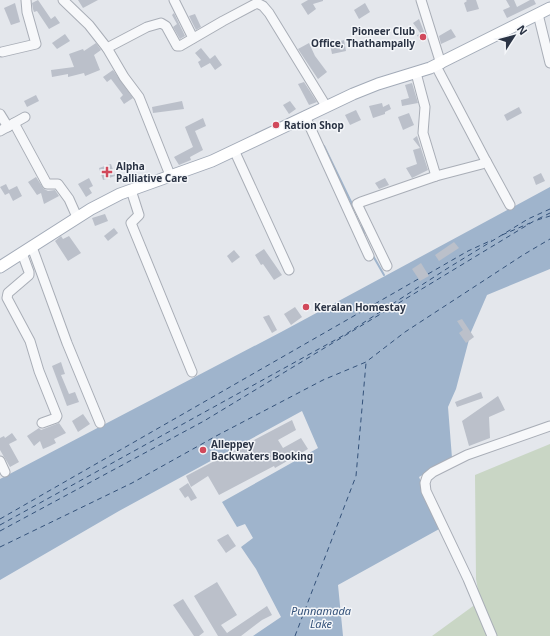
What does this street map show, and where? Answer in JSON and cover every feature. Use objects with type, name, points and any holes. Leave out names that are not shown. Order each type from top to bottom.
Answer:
[{"type":"main road","points":[[0,267],[91,208],[131,190],[212,161],[326,106],[378,84],[438,65],[472,46],[550,8]]},
{"type":"street","points":[[2,52],[36,44],[27,12],[26,0]]},
{"type":"street","points":[[63,0],[89,25],[107,48],[124,77],[139,97],[170,175]]},
{"type":"street","points":[[174,0],[194,38]]},
{"type":"street","points":[[421,0],[438,65],[486,161],[510,205]]},
{"type":"street","points":[[107,48],[147,27],[161,23],[166,26],[177,46],[180,46],[257,3],[263,6],[326,106]]},
{"type":"street","points":[[538,14],[550,63]]},
{"type":"street","points":[[416,72],[425,107],[423,133],[436,176]]},
{"type":"street","points":[[0,114],[7,127],[48,184],[58,184],[69,198],[77,217]]},
{"type":"street","points":[[305,116],[369,256]]},
{"type":"street","points":[[7,127],[25,117]]},
{"type":"street","points":[[234,150],[289,270]]},
{"type":"street","points":[[387,266],[358,204],[436,176],[482,164],[486,161]]},
{"type":"street","points":[[131,190],[139,215],[131,223],[192,372]]},
{"type":"street","points":[[27,250],[100,423]]},
{"type":"street","points":[[27,250],[29,275],[8,293],[7,298],[30,341],[39,371],[57,416],[56,418],[42,423]]},
{"type":"street","points":[[492,636],[468,579],[426,491],[424,483],[427,477],[433,472],[467,455],[550,426]]},
{"type":"street","points":[[0,461],[5,472]]},
{"type":"green space","points":[[550,444],[550,636],[432,636],[480,601],[476,579],[475,475]]},
{"type":"water","name":"Punnamada Lake","points":[[550,187],[550,269],[487,295],[471,332],[456,389],[448,407],[452,458],[419,477],[441,528],[338,585],[343,636],[253,636],[281,617],[256,569],[241,547],[253,538],[245,524],[237,527],[222,502],[318,448],[302,411],[119,511],[0,580],[0,479],[283,331]]},
{"type":"building","points":[[38,0],[51,19],[55,16],[60,23],[49,29],[37,11],[34,12],[32,3]]},
{"type":"building","points":[[78,0],[98,0],[83,8]]},
{"type":"building","points":[[308,0],[323,1],[313,4],[316,9],[308,15],[301,4]]},
{"type":"building","points":[[466,0],[476,0],[479,9],[467,12],[464,3],[467,1]]},
{"type":"building","points":[[506,0],[514,0],[517,7],[530,0],[534,0],[536,4],[507,18],[503,10],[510,7]]},
{"type":"building","points":[[15,3],[20,22],[11,25],[4,8]]},
{"type":"building","points":[[365,3],[370,12],[359,19],[354,10]]},
{"type":"building","points":[[174,13],[185,36],[180,39],[173,27],[177,24],[172,15]]},
{"type":"building","points":[[195,14],[201,27],[196,30],[189,16]]},
{"type":"building","points":[[419,19],[427,39],[420,41],[417,35],[421,34],[413,23]]},
{"type":"building","points":[[451,29],[456,37],[441,44],[439,36]]},
{"type":"building","points":[[65,34],[70,41],[57,49],[52,43]]},
{"type":"building","points":[[344,40],[346,51],[332,54],[330,44]]},
{"type":"building","points":[[96,43],[101,50],[94,55],[100,70],[85,76],[84,73],[68,77],[68,74],[52,77],[51,70],[74,67],[69,54],[83,49],[84,51]]},
{"type":"building","points":[[309,43],[315,56],[327,72],[318,79],[298,49]]},
{"type":"building","points":[[201,48],[210,59],[215,55],[222,65],[215,70],[210,63],[201,68],[198,62],[201,60],[195,53]]},
{"type":"building","points":[[113,70],[133,98],[124,104],[120,98],[123,95],[111,79],[107,82],[103,77]]},
{"type":"building","points":[[304,82],[317,102],[309,105],[298,84]]},
{"type":"building","points":[[412,83],[418,103],[402,106],[401,100],[409,98],[405,85]]},
{"type":"building","points":[[36,95],[39,101],[27,107],[24,101]]},
{"type":"building","points":[[182,101],[184,109],[153,113],[152,107]]},
{"type":"building","points":[[290,101],[296,109],[289,114],[283,105]]},
{"type":"building","points":[[382,103],[383,107],[389,104],[391,109],[385,112],[385,114],[373,118],[369,106]]},
{"type":"building","points":[[519,107],[522,113],[507,121],[504,115]]},
{"type":"building","points":[[356,110],[361,120],[350,125],[345,115]]},
{"type":"building","points":[[409,113],[414,125],[403,130],[398,117]]},
{"type":"building","points":[[203,118],[206,126],[195,131],[203,150],[190,157],[191,160],[179,165],[174,157],[193,147],[185,127]]},
{"type":"building","points":[[417,136],[428,170],[412,178],[406,168],[417,164],[413,150],[420,148],[413,139]]},
{"type":"building","points":[[111,164],[115,176],[103,180],[99,168]]},
{"type":"building","points":[[541,173],[545,181],[536,185],[533,177]]},
{"type":"building","points":[[36,177],[44,189],[48,191],[55,190],[59,196],[44,204],[41,193],[37,195],[28,182]]},
{"type":"building","points":[[89,178],[93,186],[89,188],[92,193],[86,197],[78,184]]},
{"type":"building","points":[[385,178],[389,185],[379,189],[375,183]]},
{"type":"building","points":[[6,184],[9,190],[17,186],[22,196],[13,201],[9,193],[5,195],[0,187]]},
{"type":"building","points":[[105,214],[108,221],[95,226],[92,218]]},
{"type":"building","points":[[114,228],[118,233],[108,241],[104,236]]},
{"type":"building","points":[[61,236],[63,239],[69,236],[81,253],[68,261],[55,241]]},
{"type":"building","points":[[454,242],[459,248],[439,261],[435,255]]},
{"type":"building","points":[[264,249],[282,275],[274,280],[263,264],[261,265],[255,255]]},
{"type":"building","points":[[234,250],[240,257],[232,263],[227,256]]},
{"type":"building","points":[[421,263],[429,276],[420,281],[412,269]]},
{"type":"building","points":[[295,307],[302,317],[291,325],[284,314]]},
{"type":"building","points":[[269,315],[277,330],[272,333],[263,317]]},
{"type":"building","points":[[462,319],[474,337],[466,343],[459,333],[463,330],[457,321]]},
{"type":"building","points":[[61,362],[65,374],[61,375],[69,394],[75,392],[79,402],[67,406],[52,366]]},
{"type":"building","points":[[481,392],[483,398],[457,407],[455,402]]},
{"type":"building","points":[[498,396],[505,410],[489,417],[490,438],[469,446],[462,421]]},
{"type":"building","points":[[83,414],[90,424],[78,432],[72,421]]},
{"type":"building","points":[[292,420],[296,430],[278,440],[283,448],[301,438],[308,449],[275,468],[274,466],[219,495],[208,476],[191,487],[186,476]]},
{"type":"building","points":[[59,423],[66,433],[54,439],[56,443],[43,449],[40,441],[34,446],[27,436],[39,428],[41,430]]},
{"type":"building","points":[[12,433],[17,440],[9,444],[19,462],[10,467],[0,450],[0,438],[4,436],[5,438]]},
{"type":"building","points":[[188,483],[197,498],[191,501],[188,496],[185,498],[179,489]]},
{"type":"building","points":[[228,534],[236,546],[226,553],[217,540]]},
{"type":"building","points":[[217,582],[237,615],[221,625],[227,633],[267,606],[272,615],[262,620],[241,636],[218,636],[194,596]]},
{"type":"building","points":[[183,599],[204,632],[199,636],[194,636],[173,605]]},
{"type":"waterway","points":[[324,146],[353,206]]},
{"type":"waterway","points":[[362,224],[365,239]]},
{"type":"waterway","points":[[372,254],[384,275]]},
{"type":"ferry route","points":[[0,525],[346,334],[448,268],[528,219],[550,209]]},
{"type":"ferry route","points":[[538,219],[550,213]]},
{"type":"ferry route","points":[[0,531],[204,421],[534,221],[550,216]]},
{"type":"ferry route","points":[[502,235],[530,223]]},
{"type":"ferry route","points":[[0,547],[132,483],[218,435],[323,380],[366,362],[405,332],[550,239]]},
{"type":"ferry route","points":[[428,274],[468,251],[492,240]]},
{"type":"ferry route","points":[[0,519],[420,278]]},
{"type":"ferry route","points":[[295,636],[356,476],[366,363]]},
{"type":"place","name":"Pioneer Club Office, Thathampally","points":[[423,37]]},
{"type":"place","name":"Ration Shop","points":[[276,125]]},
{"type":"place","name":"Alpha Palliative Care","points":[[107,172]]},
{"type":"place","name":"Keralan Homestay","points":[[306,307]]},
{"type":"place","name":"Alleppey Backwaters Booking","points":[[203,450]]}]
